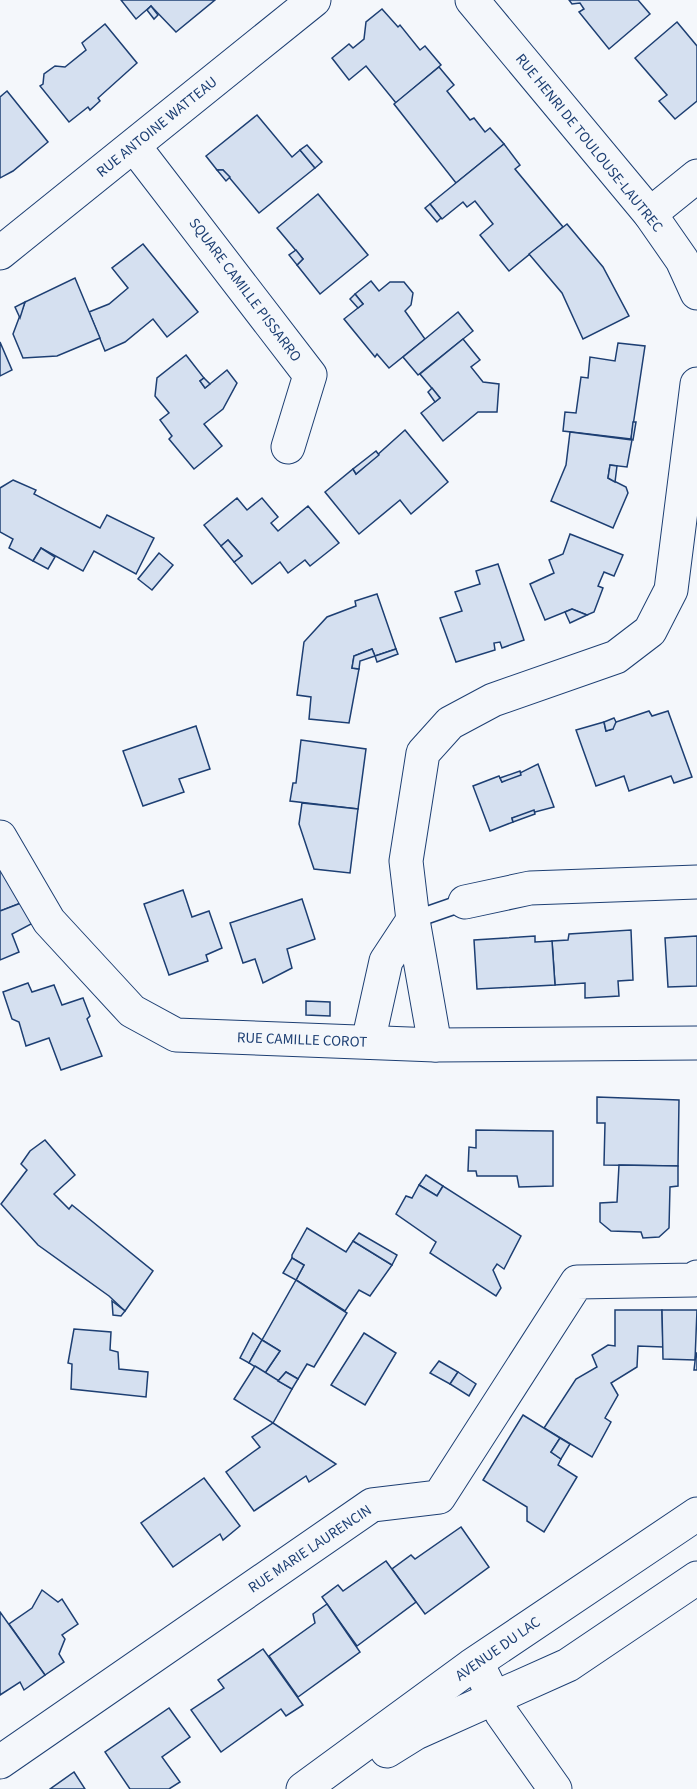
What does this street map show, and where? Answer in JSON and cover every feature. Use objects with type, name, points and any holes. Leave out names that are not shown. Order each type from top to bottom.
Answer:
[{"type":"street","name":"RUE ANTOINE WATTEAU","points":[[0,253],[314,0]]},
{"type":"street","name":"RUE HENRI DE TOULOUSE-LAUTREC","points":[[472,0],[650,214],[682,260],[697,293]]},
{"type":"street","name":"SQUARE CAMILLE PISSARRO","points":[[134,146],[310,375],[288,447]]},
{"type":"street","points":[[650,214],[697,176]]},
{"type":"street","points":[[435,1045],[413,920],[406,861],[423,753],[450,723],[493,700],[616,657],[650,631],[671,590],[697,384]]},
{"type":"street","name":"RUE CAMILLE COROT","points":[[0,837],[49,921],[132,1011],[176,1035],[435,1045],[697,1043]]},
{"type":"street","points":[[465,902],[530,888],[697,882]]},
{"type":"street","points":[[368,1042],[386,961],[413,920]]},
{"type":"street","name":"RUE MARIE LAURENCIN","points":[[0,1762],[372,1505],[439,1497],[578,1282],[694,1280],[697,1277]]},
{"type":"street","name":"AVENUE DU LAC","points":[[303,1789],[477,1663],[697,1515]]},
{"type":"street","points":[[324,1789],[416,1733],[568,1665],[697,1578]]},
{"type":"street","points":[[477,1663],[493,1698],[555,1789]]},
{"type":"lane","points":[[413,920],[465,902]]},
{"type":"building","points":[[121,0],[215,0],[176,32],[151,6],[136,19]]},
{"type":"building","points":[[569,0],[638,0],[650,14],[609,49],[579,12],[584,9],[580,3],[572,4]]},
{"type":"building","points":[[151,6],[158,15],[154,19],[147,10]]},
{"type":"building","points":[[382,9],[398,27],[400,25],[420,50],[425,46],[441,65],[396,103],[366,66],[349,80],[332,58],[349,44],[353,48],[364,39],[366,22]]},
{"type":"building","points":[[677,22],[697,46],[697,101],[675,119],[659,101],[667,95],[635,58]]},
{"type":"building","points":[[105,24],[137,63],[98,98],[100,101],[90,110],[88,107],[69,122],[40,86],[43,84],[44,74],[55,66],[65,67],[86,50],[82,43]]},
{"type":"building","points":[[439,67],[454,85],[447,91],[470,120],[474,118],[485,132],[490,128],[504,144],[456,183],[394,104]]},
{"type":"building","points":[[7,91],[48,142],[13,171],[0,178],[0,97]]},
{"type":"building","points":[[257,115],[292,157],[300,150],[315,168],[259,213],[223,170],[217,170],[206,156]]},
{"type":"building","points":[[504,144],[520,165],[515,169],[563,227],[509,271],[480,235],[493,224],[475,201],[467,207],[463,202],[442,219],[430,204]]},
{"type":"building","points":[[307,145],[322,162],[315,168],[300,150]]},
{"type":"building","points":[[217,170],[223,170],[230,177],[226,181]]},
{"type":"building","points":[[318,194],[368,255],[320,294],[297,265],[303,259],[277,228]]},
{"type":"building","points":[[430,204],[441,218],[437,222],[425,208]]},
{"type":"building","points":[[567,224],[603,267],[629,316],[583,339],[562,293],[529,254]]},
{"type":"building","points":[[143,244],[198,312],[167,337],[153,319],[125,342],[105,351],[89,312],[109,304],[128,288],[112,268]]},
{"type":"building","points":[[296,250],[303,259],[297,265],[289,255]]},
{"type":"building","points":[[75,278],[100,338],[57,356],[23,358],[13,334],[25,302]]},
{"type":"building","points":[[371,281],[379,291],[390,282],[404,282],[413,293],[411,305],[405,311],[425,339],[389,368],[377,354],[375,357],[344,319],[363,304],[355,294]]},
{"type":"building","points":[[355,294],[363,304],[358,308],[350,299]]},
{"type":"building","points":[[25,302],[20,318],[15,307]]},
{"type":"building","points":[[458,312],[473,331],[418,375],[403,357]]},
{"type":"building","points":[[463,339],[480,360],[471,367],[483,382],[499,384],[497,412],[478,412],[443,441],[421,413],[440,398],[420,374]]},
{"type":"building","points":[[0,342],[12,370],[0,376]]},
{"type":"building","points":[[618,343],[645,346],[631,439],[563,431],[565,412],[576,413],[581,377],[588,378],[590,357],[615,361]]},
{"type":"building","points":[[186,355],[204,378],[200,381],[205,388],[227,370],[237,383],[223,409],[204,424],[222,446],[194,469],[169,439],[172,436],[160,420],[169,413],[155,396],[157,378]]},
{"type":"building","points":[[204,378],[210,384],[205,388],[200,381]]},
{"type":"building","points":[[432,388],[440,398],[435,402],[428,392]]},
{"type":"building","points":[[633,422],[636,422],[633,440],[631,439]]},
{"type":"building","points":[[405,430],[448,482],[411,514],[400,500],[359,534],[325,492],[353,469],[356,474]]},
{"type":"building","points":[[570,432],[632,440],[627,467],[610,465],[608,478],[626,487],[628,493],[613,528],[551,501],[566,465]]},
{"type":"building","points":[[376,451],[379,455],[356,474],[353,469]]},
{"type":"building","points":[[610,465],[617,466],[615,482],[608,478]]},
{"type":"building","points":[[13,480],[36,490],[34,494],[100,528],[107,515],[154,538],[136,574],[94,551],[83,571],[41,548],[33,561],[9,548],[13,539],[0,532],[0,488]]},
{"type":"building","points":[[237,498],[247,510],[262,498],[278,517],[271,523],[278,531],[308,506],[339,543],[310,566],[305,560],[288,573],[280,562],[252,584],[234,562],[242,556],[228,540],[221,546],[204,525]]},
{"type":"building","points":[[570,534],[623,555],[614,576],[604,572],[598,586],[603,588],[594,612],[587,615],[572,609],[545,620],[530,584],[554,573],[549,560],[563,554]]},
{"type":"building","points":[[228,540],[242,556],[234,562],[221,546]]},
{"type":"building","points":[[41,548],[55,557],[48,569],[33,561]]},
{"type":"building","points":[[159,553],[173,565],[152,590],[138,579]]},
{"type":"building","points":[[498,564],[524,640],[502,648],[500,642],[494,643],[495,650],[456,662],[440,618],[462,611],[455,592],[480,584],[476,571]]},
{"type":"building","points":[[377,594],[396,649],[375,656],[372,649],[354,656],[352,668],[359,669],[349,723],[309,719],[311,697],[297,695],[304,642],[327,617],[356,606],[355,601]]},
{"type":"building","points":[[572,609],[587,615],[570,623],[565,612]]},
{"type":"building","points":[[372,649],[375,656],[360,661],[359,669],[352,668],[354,656]]},
{"type":"building","points":[[396,649],[398,654],[377,662],[375,656]]},
{"type":"building","points":[[649,711],[652,716],[668,711],[692,777],[674,783],[671,776],[629,791],[624,776],[596,786],[576,730],[604,722],[606,731],[613,729],[613,723]]},
{"type":"building","points":[[614,718],[616,722],[613,729],[606,731],[604,722]]},
{"type":"building","points":[[196,726],[210,769],[179,779],[184,792],[143,806],[123,751]]},
{"type":"building","points":[[301,740],[366,749],[358,809],[290,801],[293,783],[296,783]]},
{"type":"building","points":[[538,764],[554,807],[512,818],[513,822],[490,831],[473,786],[499,776],[502,782]]},
{"type":"building","points":[[520,771],[521,775],[502,782],[500,778]]},
{"type":"building","points":[[302,803],[358,809],[350,873],[314,869],[299,824]]},
{"type":"building","points":[[534,810],[535,814],[513,822],[512,818]]},
{"type":"building","points":[[9,868],[21,903],[0,911],[0,871]]},
{"type":"building","points":[[183,890],[192,917],[209,911],[222,948],[206,955],[208,961],[169,975],[144,904]]},
{"type":"building","points":[[302,899],[315,939],[287,949],[292,968],[263,983],[255,959],[243,963],[230,923]]},
{"type":"building","points":[[21,903],[33,923],[12,934],[19,952],[0,960],[0,911]]},
{"type":"building","points":[[631,930],[633,980],[618,981],[619,996],[585,998],[585,983],[555,985],[552,941],[568,940],[569,934]]},
{"type":"building","points":[[535,936],[535,942],[552,941],[555,985],[477,989],[474,940]]},
{"type":"building","points":[[697,936],[697,986],[668,987],[665,938]]},
{"type":"building","points":[[28,983],[32,992],[54,985],[62,1005],[83,998],[90,1016],[87,1019],[102,1056],[61,1070],[49,1038],[26,1046],[19,1022],[12,1019],[3,992]]},
{"type":"building","points":[[306,1001],[330,1002],[330,1016],[306,1015]]},
{"type":"building","points":[[597,1097],[679,1100],[678,1166],[604,1165],[605,1123],[597,1123]]},
{"type":"building","points":[[476,1130],[553,1131],[553,1186],[519,1187],[517,1176],[477,1176],[476,1171],[468,1171],[469,1147],[476,1148]]},
{"type":"building","points":[[45,1140],[75,1175],[54,1194],[69,1209],[72,1205],[153,1271],[125,1311],[109,1296],[38,1245],[1,1204],[27,1170],[21,1164],[30,1151]]},
{"type":"building","points":[[619,1165],[678,1166],[678,1186],[670,1187],[669,1228],[659,1237],[643,1238],[641,1232],[611,1231],[600,1222],[600,1203],[617,1202]]},
{"type":"building","points":[[426,1175],[443,1186],[437,1196],[419,1185]]},
{"type":"building","points":[[419,1185],[437,1196],[443,1186],[521,1236],[504,1269],[497,1264],[493,1270],[501,1288],[496,1296],[430,1253],[436,1242],[396,1214],[406,1196],[412,1198]]},
{"type":"building","points":[[307,1228],[346,1252],[353,1241],[392,1265],[370,1296],[359,1290],[345,1311],[296,1280],[304,1265],[292,1258],[292,1255]]},
{"type":"building","points":[[359,1233],[397,1255],[392,1265],[353,1241]]},
{"type":"building","points":[[292,1258],[304,1265],[296,1280],[283,1273]]},
{"type":"building","points":[[296,1280],[347,1313],[314,1367],[307,1364],[298,1379],[286,1372],[278,1381],[265,1373],[280,1351],[262,1340]]},
{"type":"building","points":[[112,1301],[125,1311],[121,1316],[113,1315]]},
{"type":"building","points":[[615,1310],[662,1310],[663,1347],[638,1346],[637,1367],[611,1383],[618,1395],[605,1418],[611,1422],[592,1457],[544,1428],[576,1379],[597,1367],[592,1355],[608,1345],[615,1346]]},
{"type":"building","points":[[662,1310],[697,1310],[695,1360],[663,1359]]},
{"type":"building","points":[[74,1329],[111,1332],[110,1350],[118,1352],[119,1369],[148,1372],[146,1397],[71,1389],[72,1364],[68,1363]]},
{"type":"building","points":[[253,1333],[262,1340],[249,1363],[240,1358]]},
{"type":"building","points":[[364,1333],[396,1353],[365,1405],[331,1385]]},
{"type":"building","points":[[262,1340],[280,1351],[265,1373],[249,1363]]},
{"type":"building","points":[[696,1353],[697,1370],[694,1370]]},
{"type":"building","points":[[439,1361],[458,1372],[450,1384],[430,1373]]},
{"type":"building","points":[[255,1366],[292,1389],[273,1423],[234,1399]]},
{"type":"building","points":[[286,1372],[298,1379],[292,1389],[278,1381]]},
{"type":"building","points":[[458,1372],[476,1384],[469,1396],[450,1384]]},
{"type":"building","points":[[523,1415],[560,1438],[551,1452],[561,1459],[558,1465],[577,1477],[544,1532],[527,1521],[527,1507],[483,1480]]},
{"type":"building","points":[[273,1423],[336,1464],[309,1482],[306,1476],[254,1511],[226,1472],[260,1447],[252,1437]]},
{"type":"building","points":[[560,1438],[570,1444],[561,1459],[551,1452]]},
{"type":"building","points":[[204,1478],[240,1526],[223,1540],[220,1534],[173,1567],[141,1523]]},
{"type":"building","points":[[461,1527],[489,1567],[425,1614],[392,1569],[411,1555],[415,1559]]},
{"type":"building","points":[[386,1561],[416,1602],[357,1646],[322,1597],[338,1585],[343,1591]]},
{"type":"building","points":[[42,1590],[58,1602],[62,1599],[78,1624],[62,1635],[65,1639],[59,1654],[64,1662],[45,1675],[9,1624],[32,1608]]},
{"type":"building","points":[[327,1604],[360,1652],[298,1697],[269,1656],[315,1623],[313,1614]]},
{"type":"building","points":[[0,1612],[45,1675],[24,1690],[20,1682],[0,1695]]},
{"type":"building","points":[[263,1649],[303,1705],[286,1716],[281,1709],[221,1752],[191,1710],[224,1688],[218,1680]]},
{"type":"building","points":[[169,1708],[190,1737],[162,1757],[180,1782],[169,1789],[130,1789],[105,1752]]},
{"type":"building","points":[[74,1772],[85,1789],[50,1789]]}]
